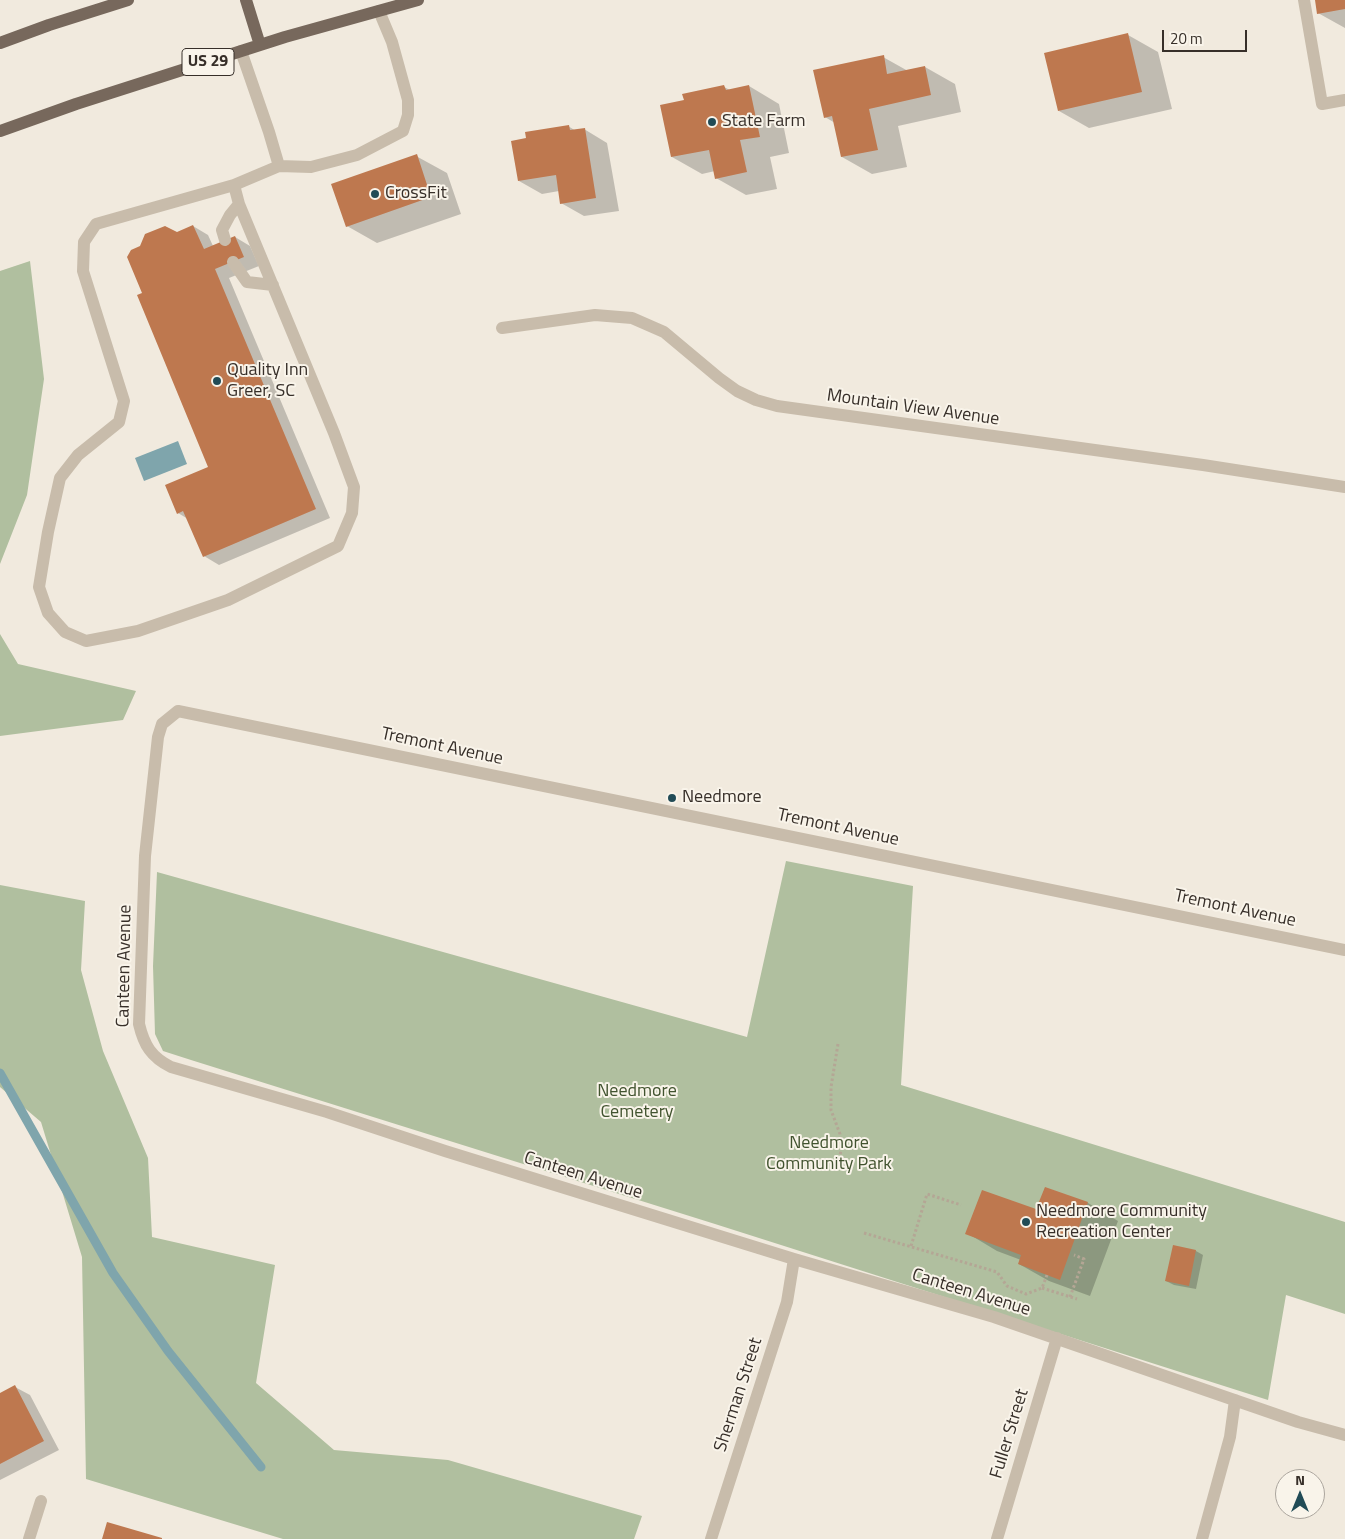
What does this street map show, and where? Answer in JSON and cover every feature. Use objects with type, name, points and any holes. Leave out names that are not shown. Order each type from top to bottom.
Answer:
[{"type":"main road","points":[[0,43],[128,0]]},
{"type":"main road","points":[[246,0],[260,45]]},
{"type":"main road","name":"US 29","points":[[0,131],[76,104],[260,45],[418,0]]},
{"type":"street","points":[[1304,0],[1322,104],[1345,100]]},
{"type":"street","points":[[234,185],[239,204],[354,487],[352,513],[338,546],[228,600],[138,631],[86,641],[65,632],[48,613],[39,587],[48,532],[60,478],[78,455],[119,422],[124,401],[84,271],[84,242],[96,224],[234,185],[279,166],[311,167],[357,155],[403,131],[408,115],[408,100],[392,42],[379,11]]},
{"type":"street","points":[[241,51],[279,166]]},
{"type":"street","points":[[225,240],[222,230],[230,215],[239,204]]},
{"type":"street","points":[[233,262],[247,282],[273,285]]},
{"type":"street","name":"Mountain View Avenue","points":[[502,328],[595,315],[632,318],[664,332],[718,378],[737,391],[756,400],[777,406],[1203,465],[1345,487]]},
{"type":"street","name":"Tremont Avenue","points":[[178,711],[1345,950]]},
{"type":"street","name":"Canteen Avenue","points":[[178,711],[162,724],[158,737],[144,856],[139,1024],[142,1037],[150,1052],[160,1062],[171,1067],[328,1112],[454,1154],[794,1260],[994,1317],[1298,1422],[1345,1435]]},
{"type":"street","name":"Sherman Street","points":[[712,1539],[787,1302],[794,1260]]},
{"type":"street","name":"Fuller Street","points":[[997,1539],[1057,1338]]},
{"type":"street","points":[[1202,1539],[1230,1437],[1235,1400]]},
{"type":"street","points":[[29,1539],[41,1501]]},
{"type":"path","points":[[838,1044],[831,1088],[831,1110],[840,1134],[841,1150],[838,1167]]},
{"type":"path","points":[[911,1246],[927,1194],[961,1205]]},
{"type":"path","points":[[864,1232],[997,1272],[1007,1286],[1026,1294],[1042,1288],[1077,1299]]},
{"type":"path","points":[[1070,1297],[1084,1259],[1074,1255]]},
{"type":"path","points":[[1042,1288],[1047,1275]]},
{"type":"green space","points":[[30,261],[44,379],[27,495],[0,564],[0,271]]},
{"type":"green space","points":[[0,634],[18,664],[136,691],[123,720],[0,736]]},
{"type":"green space","points":[[786,861],[913,886],[901,1085],[1345,1222],[1345,1314],[1286,1295],[1268,1400],[163,1051],[155,1034],[153,966],[157,872],[747,1037]]},
{"type":"green space","points":[[0,885],[85,901],[81,970],[103,1051],[148,1158],[152,1237],[275,1265],[256,1383],[334,1450],[448,1460],[642,1516],[634,1539],[283,1539],[86,1479],[82,1257],[41,1122],[0,1087]]},
{"type":"water","points":[[178,441],[187,464],[144,481],[135,458]]},
{"type":"building","points":[[1315,0],[1345,0],[1345,9],[1317,14]]},
{"type":"building","points":[[1128,33],[1142,92],[1058,111],[1044,53]]},
{"type":"building","points":[[884,55],[887,74],[925,66],[931,95],[869,109],[878,150],[841,157],[832,116],[824,118],[813,70]]},
{"type":"building","points":[[724,85],[726,90],[749,85],[760,137],[740,140],[747,172],[715,179],[709,150],[671,157],[660,105],[684,100],[682,94]]},
{"type":"building","points":[[569,125],[570,130],[585,128],[596,198],[560,204],[556,175],[518,181],[511,141],[526,138],[525,132]]},
{"type":"building","points":[[417,154],[431,197],[346,227],[331,184]]},
{"type":"building","name":"Quality Inn Greer, SC","points":[[193,225],[204,249],[235,236],[244,257],[215,269],[316,509],[203,557],[183,511],[177,514],[165,485],[208,467],[137,295],[142,293],[127,257],[131,250],[140,246],[145,234],[165,226],[177,232]]},
{"type":"building","name":"Needmore Community Recreation Center","points":[[1045,1187],[1088,1202],[1060,1280],[1018,1264],[1021,1255],[965,1234],[982,1190],[1036,1209]]},
{"type":"building","points":[[1173,1245],[1196,1250],[1189,1286],[1165,1281]]},
{"type":"building","points":[[15,1385],[44,1441],[0,1464],[0,1393]]},
{"type":"building","points":[[107,1522],[162,1538],[162,1539],[102,1539]]},
{"type":"waterway","points":[[0,1073],[113,1273],[168,1351],[261,1467]]},
{"type":"place","name":"State Farm","points":[[712,122]]},
{"type":"place","name":"CrossFit","points":[[375,194]]},
{"type":"place","name":"Quality Inn Greer, SC","points":[[217,381]]},
{"type":"place","name":"Needmore","points":[[672,798]]},
{"type":"place","name":"Needmore Community Recreation Center","points":[[1026,1222]]},
{"type":"park label","name":"Needmore Cemetery","points":[[637,1102]]},
{"type":"park label","name":"Needmore Community Park","points":[[829,1154]]}]
